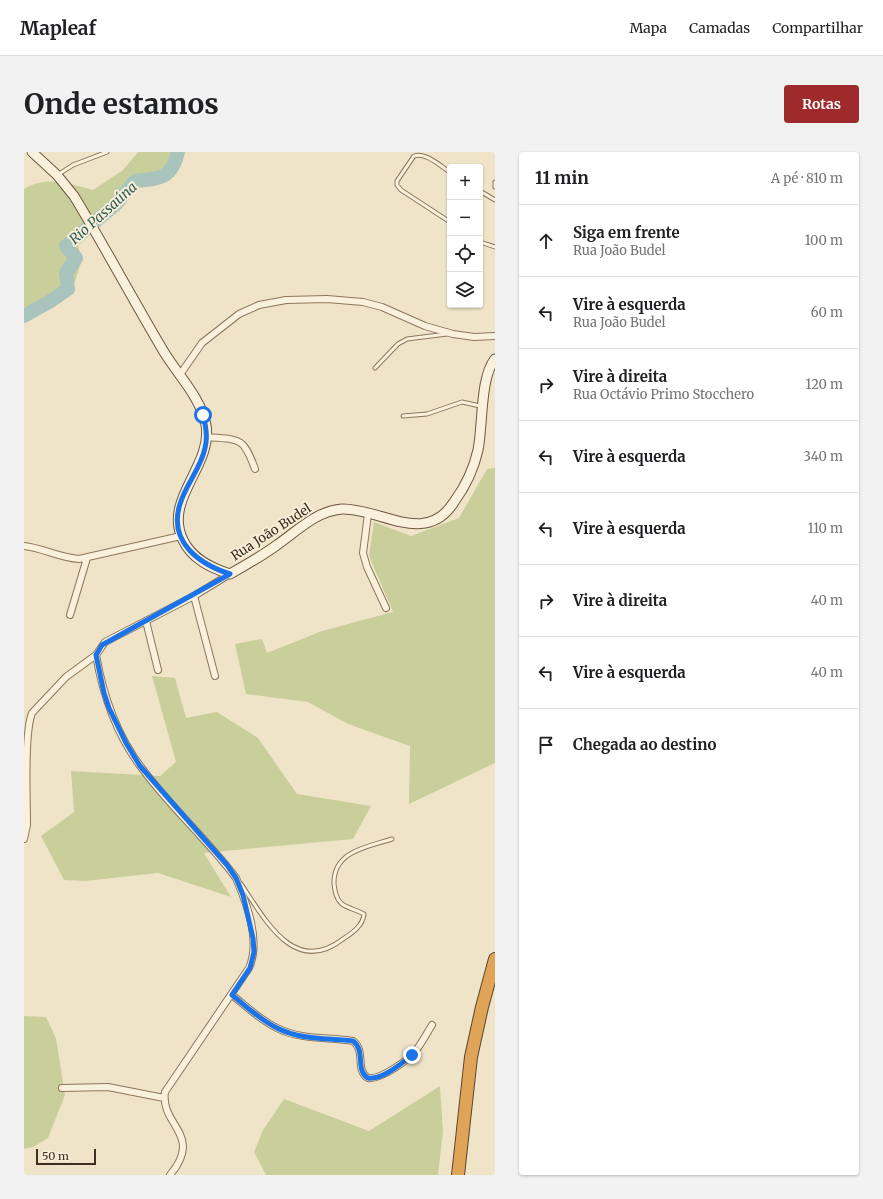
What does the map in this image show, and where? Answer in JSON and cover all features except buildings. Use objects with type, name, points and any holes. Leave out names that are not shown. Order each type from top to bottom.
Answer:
[{"type":"highway","points":[[458,1175],[471,1057],[482,1007],[495,959]]},
{"type":"street","name":"Rua João Budel","points":[[32,152],[57,175],[74,196],[163,350],[201,410],[207,437],[202,459],[180,504],[178,516],[181,536],[192,553],[202,562],[230,574],[325,513],[344,509],[417,524],[440,517],[448,510],[469,476],[476,459],[487,376],[495,358]]},
{"type":"street","points":[[179,376],[198,347],[210,335],[248,309],[270,302],[303,299],[363,302],[382,308],[425,326],[453,334],[474,337],[495,336]]},
{"type":"street","points":[[207,437],[229,439],[241,442],[248,450],[255,469]]},
{"type":"street","points":[[368,514],[363,553],[367,567],[386,608]]},
{"type":"street","points":[[24,546],[71,559],[88,558],[181,536]]},
{"type":"street","points":[[70,615],[88,558]]},
{"type":"street","points":[[24,839],[27,825],[26,735],[29,719],[39,704],[66,677],[96,655],[105,642],[194,596],[230,574]]},
{"type":"street","points":[[194,596],[215,676]]},
{"type":"street","points":[[146,622],[158,670]]},
{"type":"street","points":[[96,655],[104,693],[116,725],[136,760],[152,782],[236,878],[246,905],[253,938],[254,952],[250,968],[168,1086],[164,1098],[167,1109],[181,1135],[183,1142],[179,1161],[170,1175]]},
{"type":"street","points":[[232,995],[268,1023],[286,1032],[314,1038],[353,1041],[360,1049],[363,1072],[368,1078],[377,1078],[383,1075],[412,1055],[432,1025]]},
{"type":"street","points":[[62,1088],[108,1087],[164,1098]]},
{"type":"lane","points":[[57,175],[73,165],[107,152]]},
{"type":"lane","points":[[447,170],[425,156],[419,154],[414,156],[397,181],[397,185],[401,190],[447,220]]},
{"type":"lane","points":[[495,182],[495,187]]},
{"type":"lane","points":[[483,193],[495,200]]},
{"type":"lane","points":[[483,243],[495,247]]},
{"type":"lane","points":[[375,368],[398,344],[407,340],[453,334]]},
{"type":"lane","points":[[402,416],[428,414],[462,402],[484,406]]},
{"type":"lane","points":[[236,878],[282,940],[293,948],[306,952],[318,952],[339,942],[358,928],[364,919],[364,914],[356,909],[343,905],[337,899],[334,875],[342,860],[351,852],[392,839]]},
{"type":"green space","points":[[138,152],[173,152],[160,176],[133,182],[107,213],[77,236],[81,263],[74,284],[24,317],[24,189],[41,182],[58,182],[93,190],[123,170]]},
{"type":"green space","points":[[495,468],[495,763],[409,804],[410,746],[348,724],[308,702],[246,694],[235,644],[262,639],[267,653],[322,631],[393,612],[369,556],[374,522],[411,536],[459,518],[487,469]]},
{"type":"green space","points":[[152,676],[175,678],[186,718],[217,712],[258,738],[297,794],[371,806],[353,839],[204,853],[231,897],[158,873],[85,881],[64,880],[41,836],[74,812],[71,771],[160,776],[176,762]]},
{"type":"green space","points":[[24,1016],[46,1017],[56,1038],[65,1095],[48,1138],[33,1147],[24,1149]]},
{"type":"green space","points":[[440,1086],[443,1131],[438,1175],[266,1175],[254,1152],[263,1130],[284,1099],[369,1131]]},
{"type":"waterway","name":"Rio Passaúna","points":[[24,316],[68,289],[66,273],[76,258],[66,246],[116,204],[135,181],[158,178],[168,173],[172,168],[178,152]]},
{"type":"route","points":[[203,415],[207,437],[205,448],[202,459],[180,504],[178,526],[185,544],[192,553],[210,567],[230,574],[194,596],[105,642],[96,655],[104,693],[116,725],[140,766],[152,782],[227,865],[236,878],[246,905],[253,938],[254,952],[253,961],[250,968],[232,995],[268,1023],[286,1032],[314,1038],[353,1041],[360,1049],[363,1072],[368,1078],[372,1079],[383,1075],[412,1055]]}]
